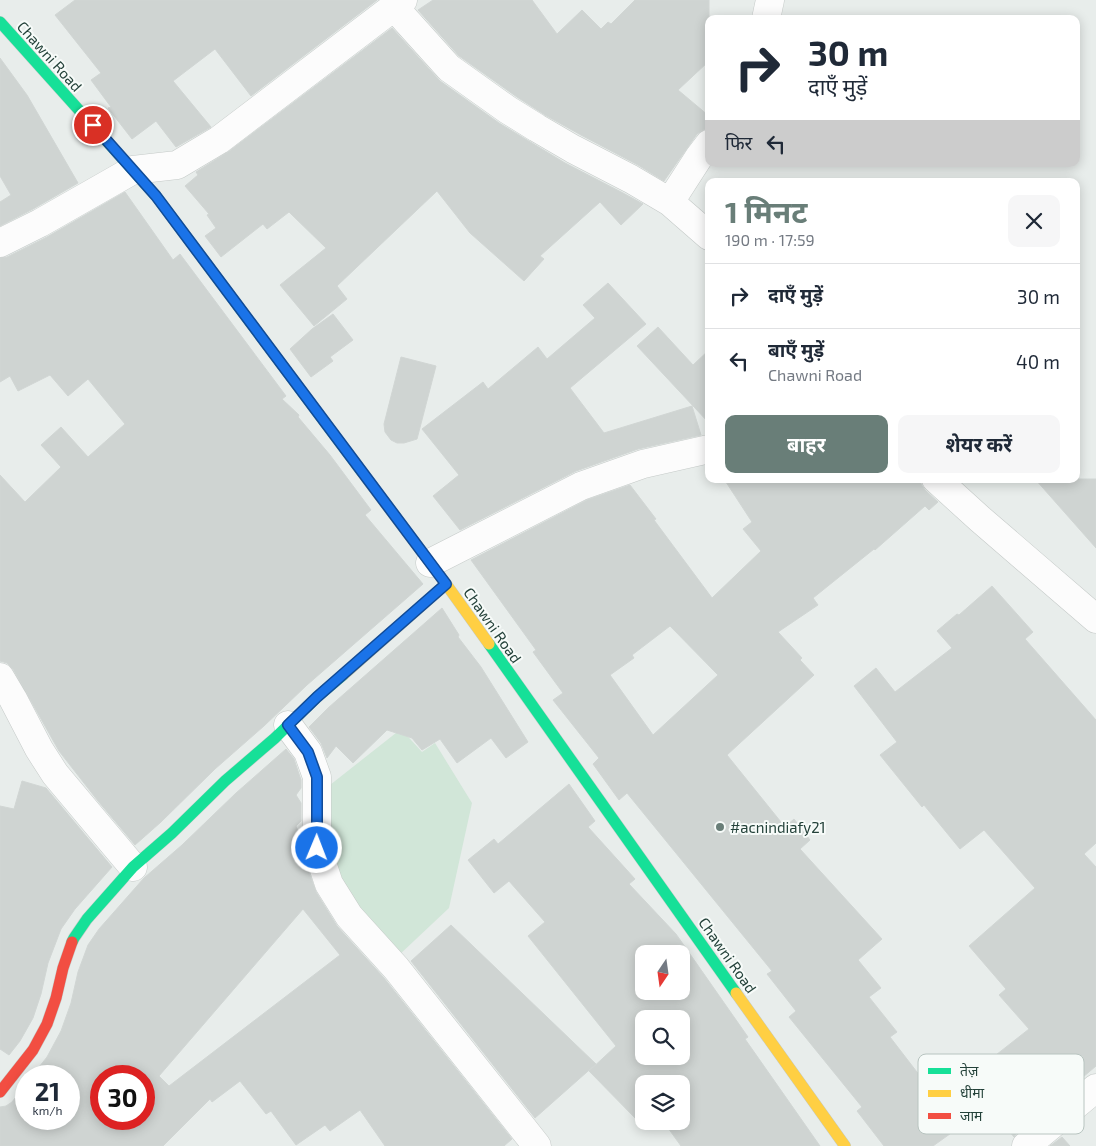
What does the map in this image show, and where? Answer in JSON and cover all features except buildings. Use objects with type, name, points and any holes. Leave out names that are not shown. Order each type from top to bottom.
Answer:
[{"type":"street","points":[[767,15],[770,0]]},
{"type":"street","points":[[0,244],[133,170],[177,165],[219,140],[398,3],[449,68],[501,105],[573,149],[670,202],[705,233]]},
{"type":"street","name":"Chawni Road","points":[[0,22],[156,196],[438,574],[845,1146]]},
{"type":"street","points":[[670,202],[705,149]]},
{"type":"street","points":[[0,1092],[33,1050],[47,1024],[56,998],[63,968],[74,938],[87,919],[133,867],[324,691],[438,574],[581,486],[643,464],[705,450]]},
{"type":"street","points":[[940,483],[1096,618]]},
{"type":"street","points":[[0,677],[14,699],[39,749],[55,774],[133,867]]},
{"type":"street","points":[[288,725],[308,752],[317,777],[317,848],[329,884],[349,916],[396,968],[536,1146]]},
{"type":"street","points":[[1084,1098],[1096,1088]]},
{"type":"street","points":[[1026,1146],[1040,1134]]},
{"type":"green space","points":[[401,729],[422,752],[435,743],[472,803],[449,908],[398,956],[343,890],[317,839],[330,785]]},
{"type":"traffic: fast","points":[[0,22],[156,196],[362,472]]},
{"type":"traffic: fast","points":[[489,644],[736,993]]},
{"type":"traffic: fast","points":[[72,942],[87,919],[133,867],[343,675]]},
{"type":"traffic: slow","points":[[362,472],[489,644]]},
{"type":"traffic: slow","points":[[343,675],[446,584]]},
{"type":"traffic: slow","points":[[736,993],[845,1146]]},
{"type":"traffic: jam","points":[[0,1092],[33,1050],[47,1024],[72,942]]},
{"type":"place","name":"#acnindiafy21","points":[[720,827]]},
{"type":"route","points":[[93,125],[156,196],[446,584],[317,697],[288,725],[308,752],[317,777],[317,848]]}]
